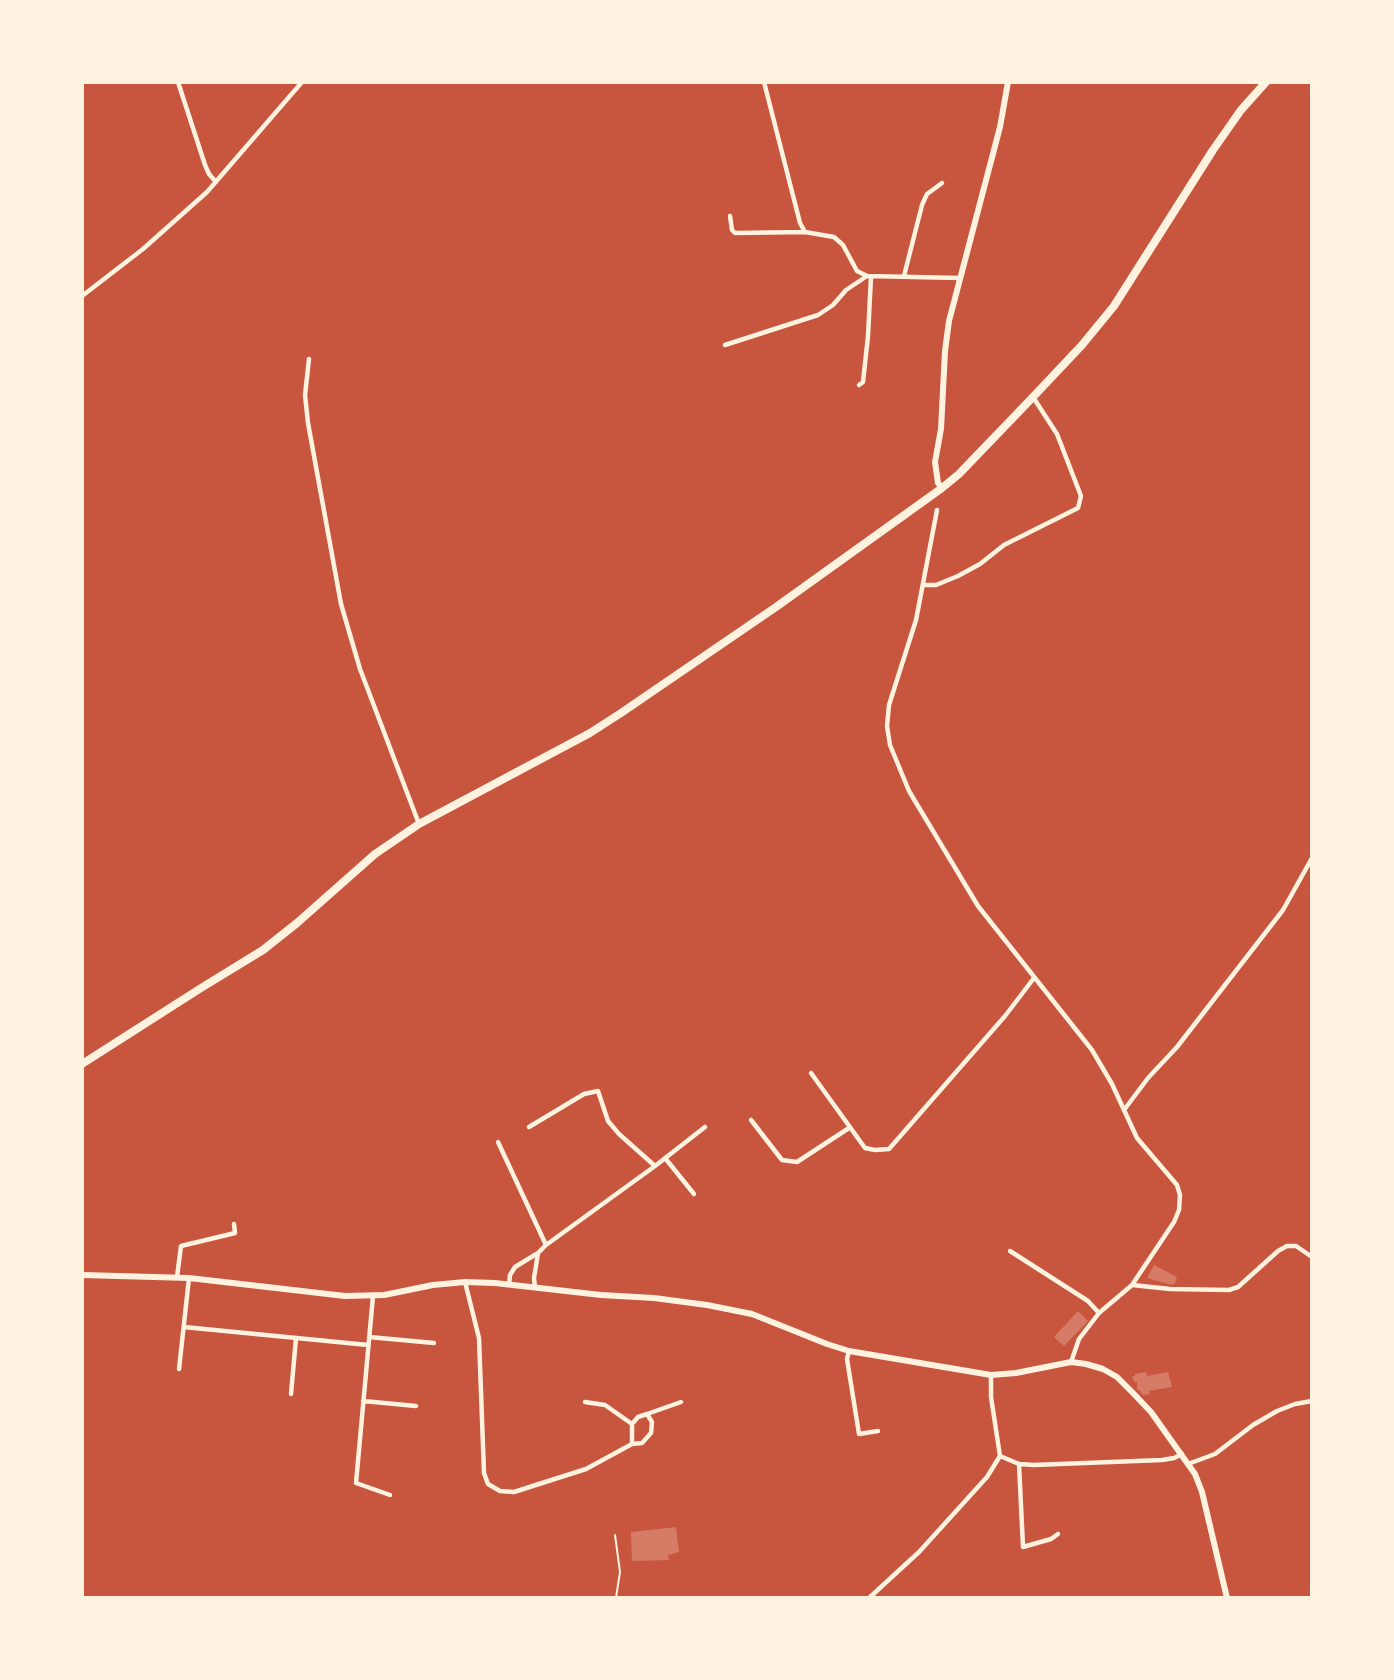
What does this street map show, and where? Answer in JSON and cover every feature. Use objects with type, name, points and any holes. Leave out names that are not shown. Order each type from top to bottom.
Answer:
[{"type":"main road","points":[[82,1064],[263,950],[297,924],[375,854],[419,824],[590,733],[621,713],[776,607],[959,474],[1082,345],[1113,306],[1213,150],[1241,110],[1266,82]]},
{"type":"street","points":[[178,82],[205,165],[216,182]]},
{"type":"street","points":[[82,296],[168,228],[216,182],[302,82]]},
{"type":"street","points":[[764,82],[800,224],[805,232]]},
{"type":"street","points":[[942,488],[938,483],[935,462],[941,429],[949,321],[1000,127],[1008,82]]},
{"type":"street","points":[[904,276],[922,205],[927,194],[942,183]]},
{"type":"street","points":[[730,216],[732,230],[735,232],[805,232],[834,237],[843,245],[857,271],[869,277]]},
{"type":"street","points":[[860,385],[863,382],[867,348],[869,277]]},
{"type":"street","points":[[725,345],[818,315],[833,305],[846,290],[869,277],[960,278]]},
{"type":"street","points":[[309,359],[305,395],[308,423],[341,604],[360,669],[419,824]]},
{"type":"street","points":[[923,585],[936,585],[958,576],[980,564],[1004,545],[1078,508],[1081,496],[1057,434],[1033,397]]},
{"type":"street","points":[[937,510],[916,620],[889,705],[886,726],[890,744],[909,791],[978,906],[1092,1050],[1137,1138],[1177,1185],[1180,1196],[1179,1210],[1174,1222],[1131,1285],[1099,1313],[1078,1339],[1071,1362]]},
{"type":"street","points":[[1124,1110],[1148,1078],[1177,1047],[1283,910],[1311,858]]},
{"type":"street","points":[[811,1072],[865,1148],[889,1149],[1005,1016],[1034,978]]},
{"type":"street","points":[[529,1127],[584,1094],[598,1091],[608,1121],[655,1166]]},
{"type":"street","points":[[751,1120],[782,1160],[797,1162],[849,1128]]},
{"type":"street","points":[[509,1285],[510,1275],[515,1266],[538,1253],[705,1127]]},
{"type":"street","points":[[498,1142],[546,1245]]},
{"type":"street","points":[[665,1158],[694,1194]]},
{"type":"street","points":[[177,1277],[181,1246],[235,1233],[234,1224]]},
{"type":"street","points":[[1131,1285],[1170,1289],[1229,1290],[1238,1287],[1278,1251],[1287,1246],[1296,1246],[1311,1257]]},
{"type":"street","points":[[1010,1251],[1088,1301],[1099,1313]]},
{"type":"street","points":[[536,1288],[534,1278],[538,1253]]},
{"type":"street","points":[[82,1275],[177,1277],[345,1296],[373,1296],[465,1282],[509,1285],[654,1298],[732,1310],[752,1314],[849,1351],[991,1375],[1016,1373],[1071,1362],[1086,1364],[1103,1369],[1117,1377],[1151,1412],[1195,1474],[1202,1492],[1227,1598]]},
{"type":"street","points":[[179,1369],[189,1278]]},
{"type":"street","points":[[465,1282],[479,1338],[484,1473],[488,1484],[500,1491],[514,1492],[586,1469],[632,1444],[642,1443],[651,1433],[652,1422],[646,1414]]},
{"type":"street","points":[[373,1296],[357,1483],[390,1495]]},
{"type":"street","points":[[183,1328],[368,1345]]},
{"type":"street","points":[[369,1337],[434,1342]]},
{"type":"street","points":[[291,1394],[296,1338]]},
{"type":"street","points":[[849,1351],[847,1359],[859,1434],[878,1431]]},
{"type":"street","points":[[869,1598],[919,1552],[987,1477],[1000,1456],[991,1397],[991,1375]]},
{"type":"street","points":[[363,1401],[416,1406]]},
{"type":"street","points":[[1188,1464],[1215,1454],[1253,1425],[1276,1412],[1294,1404],[1311,1401]]},
{"type":"street","points":[[585,1402],[605,1405],[632,1424]]},
{"type":"street","points":[[632,1444],[632,1424],[638,1417],[681,1402]]},
{"type":"street","points":[[1000,1456],[1019,1464],[1034,1465],[1128,1462],[1174,1458],[1182,1454]]},
{"type":"street","points":[[1019,1464],[1023,1547],[1052,1539],[1058,1534]]},
{"type":"lane","points":[[615,1535],[620,1572],[616,1598]]},
{"type":"building","points":[[1154,1265],[1177,1277],[1175,1283],[1172,1285],[1147,1278]]},
{"type":"building","points":[[1078,1311],[1088,1321],[1064,1346],[1054,1337]]},
{"type":"building","points":[[1146,1372],[1147,1376],[1168,1372],[1172,1387],[1149,1391],[1150,1394],[1142,1395],[1141,1391],[1137,1390],[1137,1382],[1134,1382],[1132,1376]]},
{"type":"building","points":[[676,1527],[679,1552],[668,1555],[669,1560],[632,1561],[631,1532]]}]
